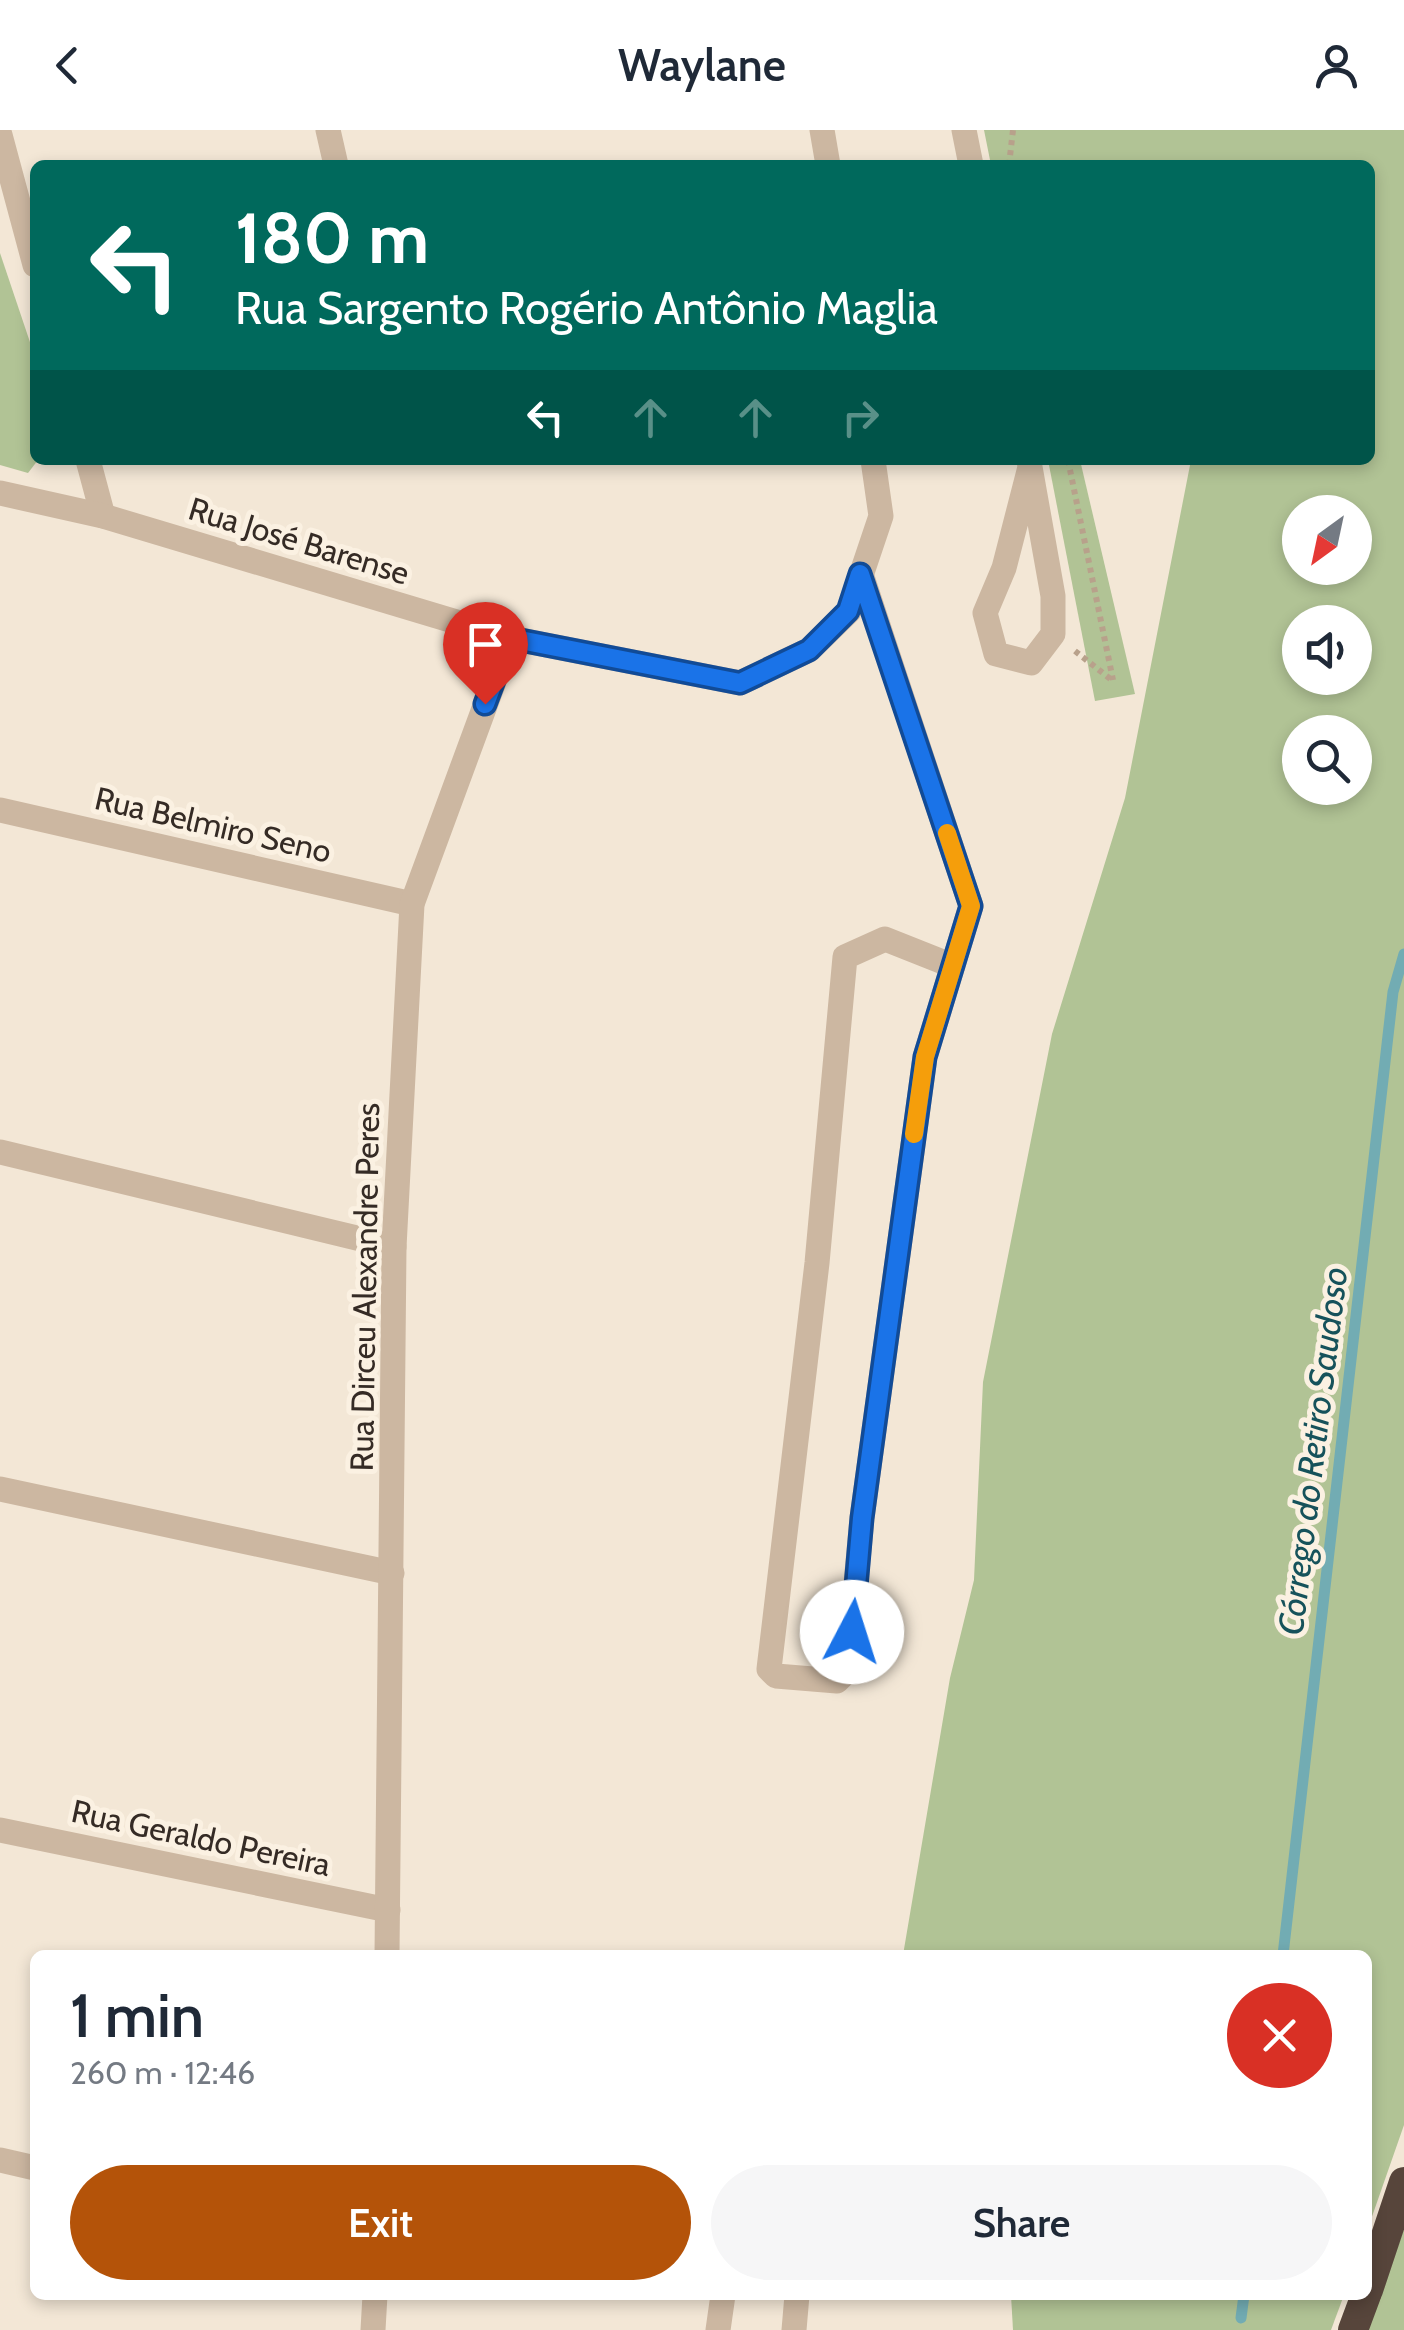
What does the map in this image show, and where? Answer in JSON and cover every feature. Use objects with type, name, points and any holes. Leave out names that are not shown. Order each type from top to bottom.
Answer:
[{"type":"highway","points":[[1372,2275],[1404,2182]]},
{"type":"highway","points":[[1353,2330],[1363,2300]]},
{"type":"street","points":[[328,130],[335,160]]},
{"type":"street","points":[[822,130],[827,160]]},
{"type":"street","points":[[964,130],[970,160]]},
{"type":"street","points":[[0,135],[30,246]]},
{"type":"street","points":[[9,168],[30,174]]},
{"type":"street","points":[[89,465],[103,516]]},
{"type":"street","name":"Rua José Barense","points":[[0,493],[103,516],[510,638],[740,683],[809,650],[848,611],[881,516],[874,465]]},
{"type":"street","points":[[1030,465],[1004,568],[985,614],[996,654],[1031,663],[1053,634],[1053,596],[1030,465]]},
{"type":"street","points":[[860,574],[971,906],[953,966],[925,1057],[862,1518],[848,1670],[837,1681],[776,1676],[769,1669],[817,1263],[845,957],[885,939],[953,966]]},
{"type":"street","name":"Rua Dirceu Alexandre Peres","points":[[387,1950],[394,1247],[412,904],[510,638]]},
{"type":"street","name":"Rua Belmiro Seno","points":[[0,810],[412,904]]},
{"type":"street","points":[[0,1152],[394,1247]]},
{"type":"street","points":[[0,1489],[392,1573]]},
{"type":"street","name":"Rua Geraldo Pereira","points":[[0,1830],[388,1910]]},
{"type":"street","points":[[0,2160],[30,2167]]},
{"type":"street","points":[[374,2330],[376,2300]]},
{"type":"street","points":[[718,2330],[722,2300]]},
{"type":"street","points":[[794,2330],[797,2300]]},
{"type":"path","points":[[1010,160],[1013,130]]},
{"type":"path","points":[[1053,634],[1113,681],[1069,465]]},
{"type":"green space","points":[[984,130],[1404,130],[1404,2125],[1372,2217],[1372,1950],[904,1950],[950,1678],[974,1580],[983,1382],[1052,1034],[1125,798],[1190,465],[1375,465],[1375,160],[990,160]]},
{"type":"green space","points":[[0,253],[30,342],[30,465],[34,465],[28,473],[0,465]]},
{"type":"green space","points":[[1049,465],[1081,465],[1135,694],[1095,701]]},
{"type":"green space","points":[[1404,2221],[1404,2330],[1366,2330]]},
{"type":"green space","points":[[1011,2300],[1342,2300],[1331,2330],[1013,2330]]},
{"type":"waterway","name":"Córrego do Retiro Saudoso","points":[[1284,1950],[1393,992],[1404,954]]},
{"type":"waterway","name":"Córrego do Retiro Saudoso","points":[[1241,2318],[1243,2300]]},
{"type":"slow traffic","points":[[914,1134],[925,1057],[971,906],[947,833]]},
{"type":"route","points":[[485,704],[510,638],[740,683],[809,650],[848,611],[860,574],[971,906],[925,1057],[862,1518],[852,1632]]}]
